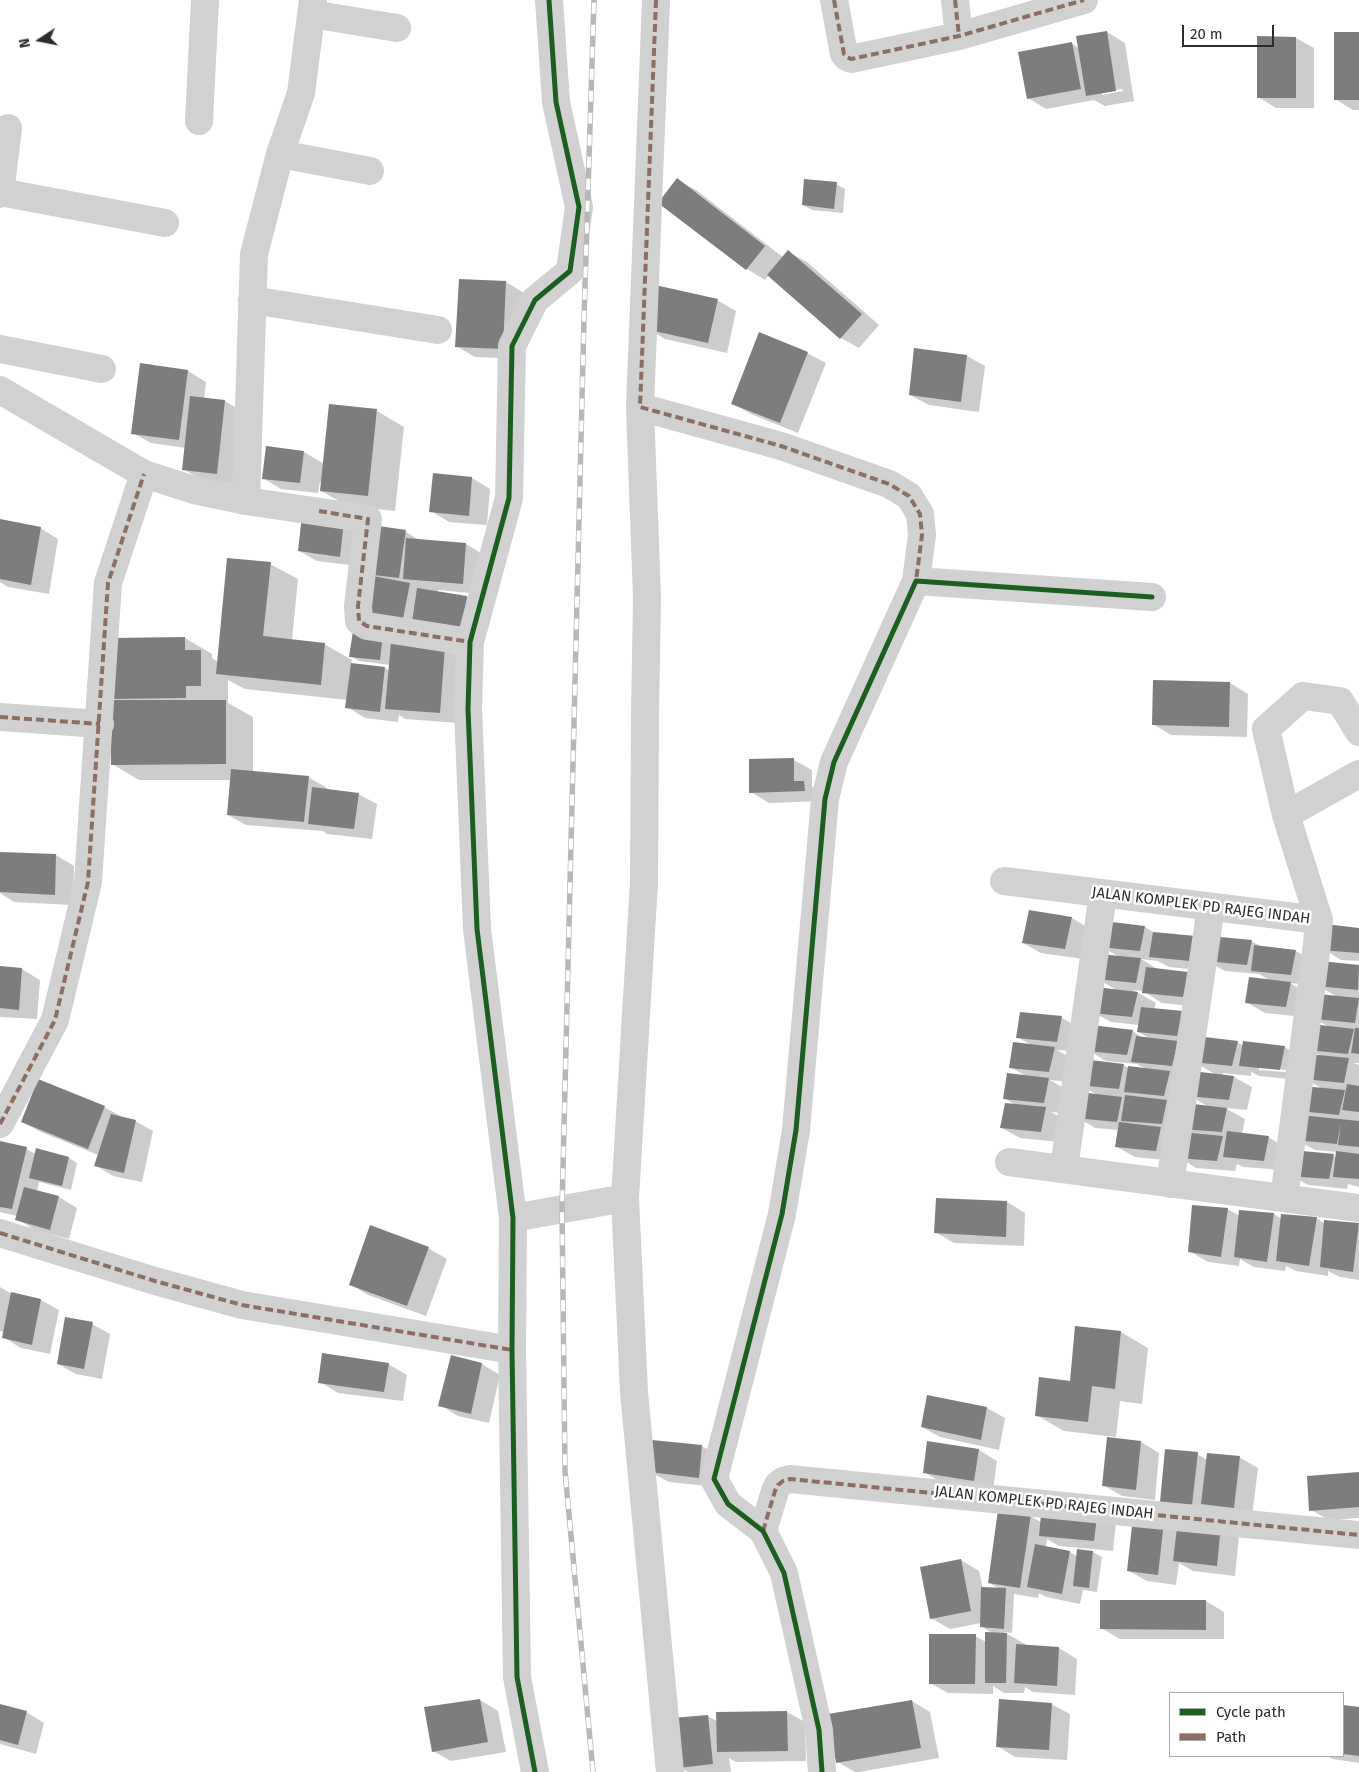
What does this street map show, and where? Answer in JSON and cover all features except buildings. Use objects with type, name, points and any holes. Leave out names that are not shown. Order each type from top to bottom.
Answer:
[{"type":"street","points":[[199,121],[205,0]]},
{"type":"street","points":[[534,1772],[516,1677],[512,1350],[513,1218],[478,929],[468,709],[470,642],[509,498],[512,346],[536,300],[570,271],[579,207],[556,102],[549,0]]},
{"type":"street","points":[[656,0],[640,407],[647,598],[644,882],[626,1198],[634,1392],[670,1772]]},
{"type":"street","points":[[834,0],[844,54],[851,59],[959,36],[1084,0]]},
{"type":"street","points":[[955,0],[959,36]]},
{"type":"street","points":[[246,502],[254,254],[280,154],[301,93],[312,7],[397,28]]},
{"type":"street","points":[[8,128],[0,193],[166,223]]},
{"type":"street","points":[[280,154],[370,172]]},
{"type":"street","points":[[252,300],[438,330]]},
{"type":"street","points":[[0,349],[102,369]]},
{"type":"street","points":[[0,390],[144,474],[194,490],[246,502],[368,519],[358,606],[360,621],[367,626],[470,642]]},
{"type":"street","points":[[640,407],[781,446],[890,484],[909,496],[920,514],[922,535],[916,581],[834,762],[825,798],[796,1130],[782,1214],[714,1479],[728,1504],[763,1531],[784,1573],[819,1730],[822,1772]]},
{"type":"street","points":[[0,1124],[56,1020],[88,882],[108,583],[144,474]]},
{"type":"street","points":[[916,581],[1152,597]]},
{"type":"street","name":"JALAN KOMPLEK PD RAJEG INDAH","points":[[1004,881],[1318,920],[1286,815],[1266,729],[1303,696],[1340,701],[1359,732]]},
{"type":"street","points":[[0,717],[100,724]]},
{"type":"street","points":[[1286,815],[1359,774]]},
{"type":"street","points":[[1064,1168],[1102,894]]},
{"type":"street","points":[[1170,1184],[1211,907]]},
{"type":"street","points":[[1284,1198],[1317,944],[1318,920]]},
{"type":"street","points":[[1009,1162],[1359,1208]]},
{"type":"street","points":[[513,1218],[626,1198]]},
{"type":"street","points":[[0,1233],[242,1305],[512,1350]]},
{"type":"street","name":"JALAN KOMPLEK PD RAJEG INDAH","points":[[763,1531],[775,1491],[783,1481],[790,1479],[1359,1534]]},
{"type":"railway","points":[[593,1772],[565,1471],[562,1208],[584,318],[594,0]]},
{"type":"marked path","points":[[656,0],[640,407],[781,446],[889,484],[909,496],[920,514],[922,535],[916,581]]},
{"type":"marked path","points":[[834,0],[844,54],[851,59],[959,36],[1084,0]]},
{"type":"marked path","points":[[955,0],[959,36]]},
{"type":"marked path","points":[[0,1124],[55,1020],[88,882],[108,583],[144,474]]},
{"type":"marked path","points":[[319,511],[368,519],[358,606],[359,621],[367,626],[470,642]]},
{"type":"marked path","points":[[0,717],[100,724]]},
{"type":"marked path","points":[[0,1233],[155,1281],[242,1305],[512,1350]]},
{"type":"marked path","points":[[763,1531],[778,1485],[790,1479],[1359,1535]]},
{"type":"cycle path","points":[[535,1772],[517,1677],[512,1350],[513,1218],[477,929],[468,709],[470,642],[509,498],[512,346],[535,300],[570,271],[579,207],[556,102],[549,0]]},
{"type":"cycle path","points":[[822,1772],[819,1730],[784,1573],[763,1531],[728,1504],[714,1479],[782,1214],[796,1130],[825,799],[834,762],[916,581],[1152,597]]}]
